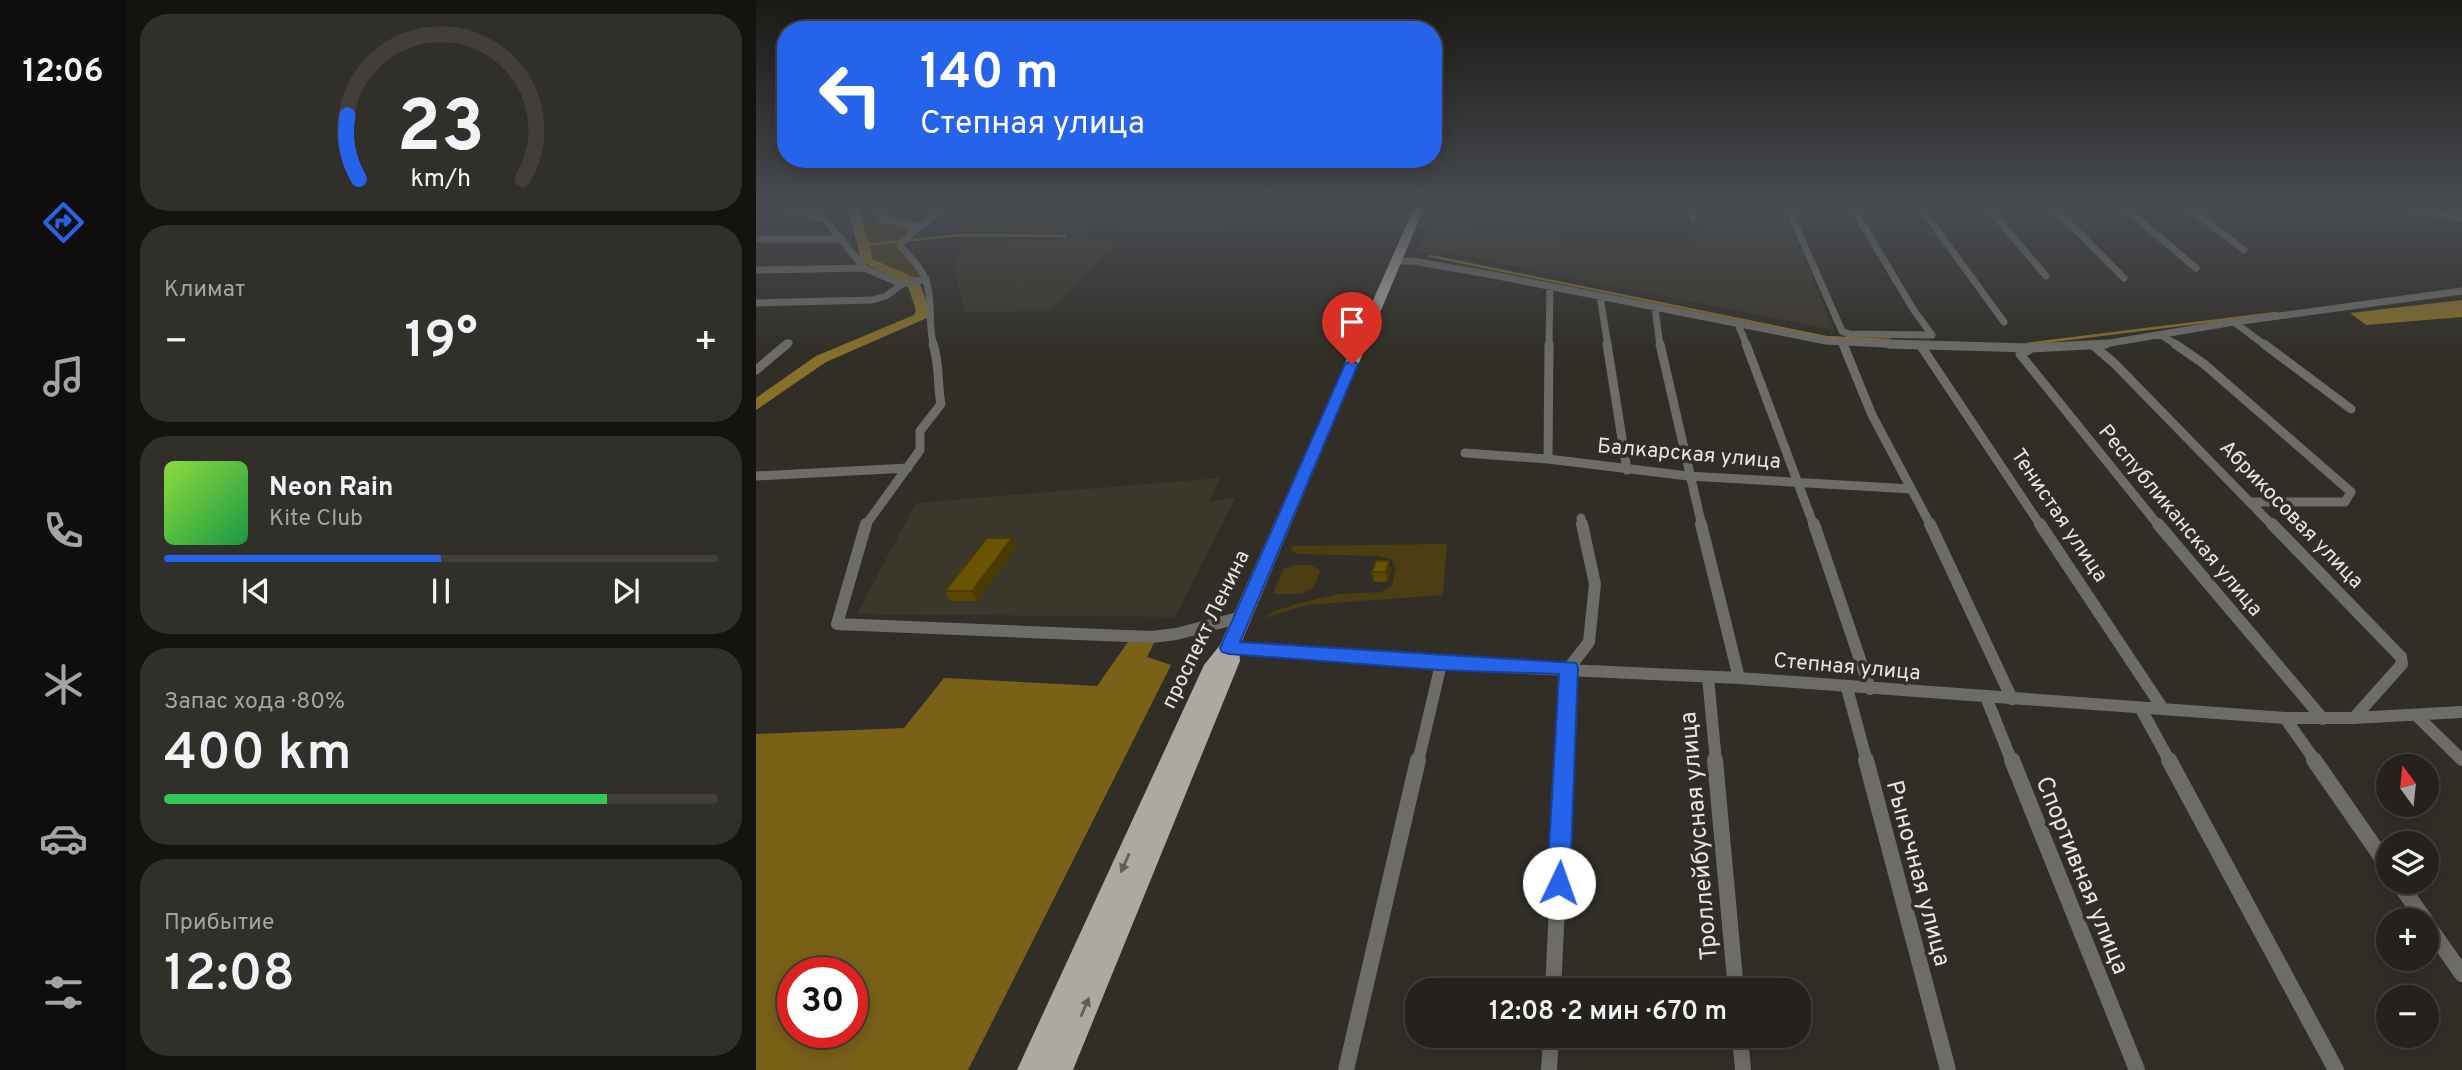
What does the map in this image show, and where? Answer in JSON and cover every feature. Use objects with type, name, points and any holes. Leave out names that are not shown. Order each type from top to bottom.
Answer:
[{"type":"main road","name":"проспект Ленина","points":[[1032,1070],[1214,665],[1229,648],[1397,258]]},
{"type":"main road","points":[[1058,1070],[1230,661],[1229,648]]},
{"type":"street","points":[[856,258],[864,268]]},
{"type":"street","points":[[908,258],[922,280],[932,318],[929,331],[940,365],[937,382],[941,404],[920,431],[920,450],[865,526],[837,624],[1152,637],[1176,634],[1242,617]]},
{"type":"street","points":[[1809,258],[1872,415],[1962,589],[2012,699]]},
{"type":"street","points":[[1842,337],[1849,334],[1932,335],[1882,258]]},
{"type":"street","points":[[1957,258],[2004,322]]},
{"type":"street","points":[[2031,258],[2046,276]]},
{"type":"street","points":[[2104,258],[2124,278]]},
{"type":"street","points":[[2184,258],[2196,268]]},
{"type":"street","points":[[1396,261],[1413,261],[1550,286],[1738,324],[1921,346],[2094,346],[2234,322],[2462,290]]},
{"type":"street","points":[[756,270],[864,268],[902,284]]},
{"type":"street","points":[[756,303],[873,300],[886,296],[902,284],[922,280]]},
{"type":"street","points":[[1548,459],[1550,286]]},
{"type":"street","points":[[1600,296],[1628,470]]},
{"type":"street","points":[[1655,308],[1662,364],[1739,678]]},
{"type":"street","points":[[2234,322],[2351,409]]},
{"type":"street","points":[[1738,324],[1799,482],[1870,689]]},
{"type":"street","points":[[2164,336],[2204,364],[2351,492],[2345,502],[2250,502]]},
{"type":"street","points":[[756,370],[789,343]]},
{"type":"street","name":"Тенистая улица","points":[[1921,346],[2163,709]]},
{"type":"street","name":"Абрикосовая улица","points":[[2094,346],[2103,351],[2401,657],[2403,664],[2354,718]]},
{"type":"street","name":"Республиканская улица","points":[[2031,348],[2020,354],[2028,366],[2204,582],[2323,719]]},
{"type":"street","name":"Балкарская улица","points":[[1465,453],[1548,459],[1688,476],[1911,489]]},
{"type":"street","points":[[756,476],[908,468]]},
{"type":"street","points":[[1554,978],[1569,668],[1590,642],[1595,583],[1581,518]]},
{"type":"street","name":"Степная улица","points":[[1229,648],[1440,663],[1739,678],[2285,718],[2417,716],[2462,712]]},
{"type":"street","points":[[1346,1070],[1440,663]]},
{"type":"street","name":"Троллейбусная улица","points":[[1709,677],[1735,978]]},
{"type":"street","name":"Рыночная улица","points":[[1847,688],[1948,1070]]},
{"type":"street","name":"Спортивная улица","points":[[1986,697],[2137,1070]]},
{"type":"street","points":[[2141,709],[2336,1070]]},
{"type":"street","points":[[2417,716],[2462,760]]},
{"type":"street","points":[[2285,718],[2376,849]]},
{"type":"street","points":[[2439,941],[2462,974]]},
{"type":"street","points":[[1549,1070],[1550,1048]]},
{"type":"street","points":[[1741,1048],[1743,1070]]},
{"type":"shaded area","points":[[907,258],[923,279],[907,280],[868,260]]},
{"type":"shaded area","points":[[958,258],[1103,258],[1051,311],[964,312],[954,266]]},
{"type":"shaded area","points":[[1473,258],[1803,258],[1834,330]]},
{"type":"shaded area","points":[[2462,300],[2462,317],[2366,325],[2350,313]]},
{"type":"shaded area","points":[[1220,478],[1209,502],[1236,497],[1175,617],[857,614],[916,503]]},
{"type":"shaded area","points":[[1447,544],[1443,595],[1306,605],[1264,618],[1274,611],[1297,604],[1339,594],[1381,592],[1392,585],[1396,568],[1391,559],[1377,556],[1298,554],[1291,550],[1292,546]]},
{"type":"shaded area","points":[[1295,565],[1310,565],[1320,570],[1314,587],[1301,594],[1273,594],[1283,569]]},
{"type":"shaded area","points":[[1128,642],[1154,643],[1147,657],[1171,665],[968,1070],[756,1070],[756,734],[904,728],[944,678],[1097,686]]},
{"type":"building","points":[[987,538],[1012,538],[972,591],[945,591]]},
{"type":"building","points":[[1376,561],[1389,561],[1386,572],[1372,572]]},
{"type":"waterway","points":[[756,405],[821,359],[920,318],[923,310],[913,282],[866,261],[866,258]]},
{"type":"waterway","points":[[1439,258],[1826,337],[1890,340]]},
{"type":"waterway","points":[[2027,344],[2276,313]]},
{"type":"route","points":[[1352,364],[1229,648],[1440,663],[1569,668],[1559,883]]}]
